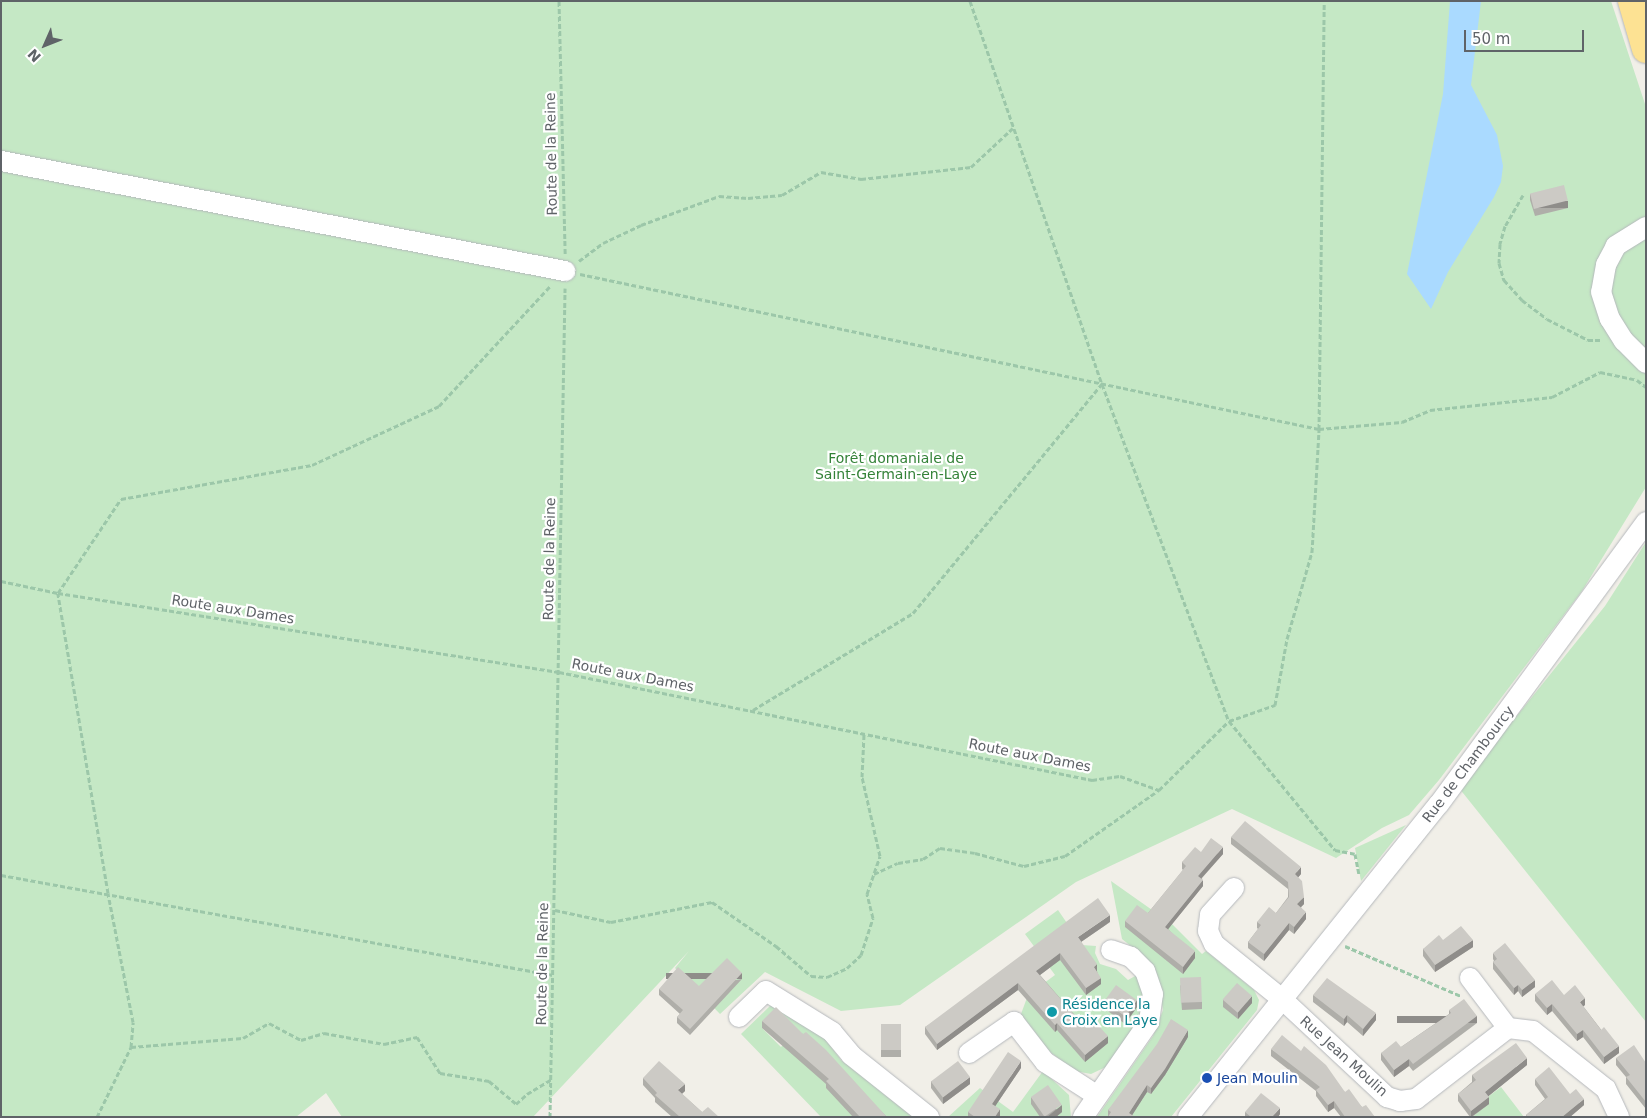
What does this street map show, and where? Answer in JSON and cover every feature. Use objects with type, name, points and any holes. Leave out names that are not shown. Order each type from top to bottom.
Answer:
[{"type":"highway","points":[[1632,1],[1646,49]]},
{"type":"street","points":[[1,161],[565,271]]},
{"type":"street","points":[[1646,227],[1616,246],[1606,265],[1601,292],[1610,319],[1624,341],[1646,363]]},
{"type":"street","name":"Rue de Chambourcy","points":[[1188,1117],[1445,796],[1646,522]]},
{"type":"street","points":[[1234,888],[1210,916],[1208,931],[1214,944],[1282,998]]},
{"type":"street","points":[[1083,1117],[1096,1095],[1150,1022],[1153,994],[1145,971],[1131,957],[1111,950]]},
{"type":"street","points":[[1470,978],[1508,1028],[1533,1031],[1606,1089],[1619,1117]]},
{"type":"street","points":[[739,1017],[766,991],[832,1032],[851,1055],[929,1117]]},
{"type":"street","name":"Rue Jean Moulin","points":[[1282,998],[1387,1097],[1400,1101],[1416,1099],[1508,1028]]},
{"type":"street","points":[[969,1053],[1014,1022],[1045,1062],[1096,1095]]},
{"type":"path","name":"Route de la Reine","points":[[550,1117],[565,271],[559,1]]},
{"type":"path","points":[[970,1],[1102,384],[1229,721],[1335,850],[1356,854],[1359,882],[1368,892]]},
{"type":"path","points":[[874,874],[898,862],[923,859],[940,848],[975,853],[1024,866],[1065,856],[1159,790],[1229,721],[1275,705],[1287,639],[1312,552],[1319,429],[1324,1]]},
{"type":"path","points":[[97,1117],[131,1048],[133,1022],[108,893],[58,593],[121,498],[312,466],[439,406],[565,271],[603,243],[719,196],[748,198],[782,195],[821,172],[861,179],[971,167],[1013,128]]},
{"type":"path","points":[[1523,195],[1505,226],[1500,244],[1499,263],[1504,280],[1522,300],[1547,319],[1588,340],[1624,341]]},
{"type":"path","points":[[565,271],[1319,429],[1402,422],[1430,410],[1552,397],[1600,372],[1637,380],[1646,387]]},
{"type":"path","points":[[752,711],[913,613],[1102,384]]},
{"type":"path","name":"Route aux Dames","points":[[1,581],[58,593],[558,672],[1092,780],[1120,776],[1159,790]]},
{"type":"path","points":[[555,910],[610,922],[712,902],[776,946],[811,976],[827,977],[847,968],[860,955],[873,918],[867,894],[880,856],[862,777],[864,734]]},
{"type":"path","points":[[1,875],[553,975]]},
{"type":"path","points":[[1340,944],[1494,1010]]},
{"type":"path","points":[[131,1048],[242,1038],[268,1023],[301,1040],[324,1033],[384,1044],[418,1037],[440,1073],[489,1081],[516,1104],[527,1094],[552,1079]]},
{"type":"green space","name":"Forêt domaniale de Saint-Germain-en-Laye","points":[[1,1],[1611,1],[1646,107],[1646,487],[1582,591],[1439,780],[1409,815],[1382,828],[1336,858],[1232,809],[1076,882],[900,1005],[841,1011],[765,972],[720,1014],[675,968],[689,951],[533,1117],[342,1117],[326,1093],[296,1117],[1,1117]]},
{"type":"green space","points":[[1646,542],[1646,1022],[1459,788],[1605,606]]},
{"type":"green space","points":[[1406,825],[1361,881],[1355,848]]},
{"type":"green space","points":[[1111,881],[1172,924],[1202,954],[1206,951],[1254,990],[1259,1000],[1257,1010],[1171,1117],[1097,1117],[1153,1036],[1163,1010],[1157,975],[1142,955],[1122,939]]},
{"type":"green space","points":[[1058,910],[1082,945],[1096,946],[1095,953],[1100,964],[1116,969],[1128,980],[1137,975],[1143,986],[1144,1012],[1108,1066],[1091,1074],[1075,1071],[1050,1052],[1021,1014],[1028,995],[1055,975],[1025,934]]},
{"type":"green space","points":[[772,1004],[823,1036],[841,1060],[913,1117],[880,1117],[866,1103],[853,1117],[821,1117],[741,1034]],"holes":[[[762,1028],[794,1033],[781,1047]]]},
{"type":"green space","points":[[1043,1071],[1069,1095],[1071,1117],[948,1117],[980,1088],[1013,1112]]},
{"type":"green space","points":[[1501,1087],[1524,1117],[1472,1117],[1488,1104],[1485,1099]]},
{"type":"water","points":[[1450,1],[1481,1],[1471,85],[1497,135],[1503,166],[1501,182],[1494,197],[1448,272],[1431,309],[1407,274],[1443,94]]},
{"type":"building","points":[[1564,185],[1568,201],[1534,209],[1530,193]]},
{"type":"building","points":[[1245,821],[1301,867],[1295,874],[1302,881],[1304,897],[1297,904],[1306,912],[1294,927],[1289,923],[1264,954],[1248,942],[1261,925],[1257,922],[1269,907],[1276,913],[1289,897],[1288,882],[1231,837]]},
{"type":"building","points":[[1211,838],[1223,847],[1198,876],[1203,880],[1165,927],[1195,951],[1183,967],[1125,921],[1137,905],[1148,913],[1186,866],[1182,862],[1195,847],[1201,852]]},
{"type":"building","points":[[1098,898],[1110,915],[1078,937],[1097,964],[1094,967],[1101,978],[1086,988],[1060,953],[1036,971],[1086,1028],[1094,1021],[1108,1036],[1085,1055],[1057,1023],[1055,1025],[1018,983],[937,1044],[925,1027]]},
{"type":"building","points":[[1461,926],[1473,940],[1435,965],[1423,949],[1439,935],[1443,940]]},
{"type":"building","points":[[1505,943],[1535,980],[1522,990],[1518,985],[1514,988],[1493,962],[1497,959],[1493,953]]},
{"type":"building","points":[[727,958],[742,973],[690,1029],[677,1017],[683,1010],[659,989],[678,967],[699,986]]},
{"type":"building","name":"Résidence la Croix en Laye","points":[[1201,977],[1202,1002],[1181,1003],[1180,978]]},
{"type":"building","points":[[1327,978],[1376,1013],[1363,1029],[1347,1015],[1344,1019],[1313,995]]},
{"type":"building","points":[[1552,980],[1564,995],[1575,985],[1585,998],[1580,1002],[1601,1030],[1604,1027],[1619,1046],[1604,1057],[1583,1030],[1577,1034],[1552,1004],[1547,1008],[1535,994]]},
{"type":"building","points":[[1237,983],[1252,996],[1238,1013],[1223,1000]]},
{"type":"building","points":[[1116,985],[1137,1000],[1125,1016],[1104,1001]]},
{"type":"building","points":[[1464,999],[1477,1016],[1413,1064],[1409,1059],[1394,1070],[1381,1053],[1396,1041],[1401,1047],[1451,1013],[1449,1010]]},
{"type":"building","points":[[776,1007],[803,1034],[806,1032],[826,1050],[887,1117],[860,1117],[826,1081],[829,1079],[762,1021]]},
{"type":"building","points":[[1171,1019],[1188,1030],[1165,1069],[1151,1088],[1147,1085],[1129,1113],[1135,1117],[1108,1117],[1111,1112],[1108,1110],[1157,1044]]},
{"type":"building","points":[[881,1024],[901,1024],[901,1050],[881,1050]]},
{"type":"building","points":[[1282,1035],[1301,1051],[1304,1046],[1326,1065],[1345,1092],[1349,1089],[1362,1107],[1366,1105],[1375,1117],[1345,1117],[1334,1101],[1328,1105],[1316,1090],[1320,1087],[1271,1049]]},
{"type":"building","points":[[1516,1043],[1527,1058],[1485,1092],[1489,1097],[1471,1111],[1458,1094],[1476,1080],[1472,1075]]},
{"type":"building","points":[[1634,1045],[1646,1063],[1646,1102],[1626,1077],[1630,1075],[1616,1058]]},
{"type":"building","points":[[1008,1052],[1021,1061],[992,1104],[1000,1109],[995,1117],[975,1117],[968,1112]]},
{"type":"building","points":[[659,1061],[685,1084],[678,1090],[702,1112],[708,1107],[719,1117],[680,1117],[655,1095],[657,1093],[643,1078]]},
{"type":"building","points":[[958,1061],[970,1077],[943,1097],[931,1081]]},
{"type":"building","points":[[1549,1067],[1570,1094],[1576,1089],[1584,1099],[1562,1117],[1528,1117],[1526,1115],[1548,1097],[1535,1079]]},
{"type":"building","points":[[1048,1085],[1062,1105],[1045,1117],[1031,1097]]},
{"type":"building","points":[[1261,1093],[1280,1108],[1272,1117],[1251,1117],[1245,1112]]},
{"type":"place","name":"Résidence la Croix en Laye","points":[[1052,1012]]},
{"type":"place","name":"Jean Moulin","points":[[1207,1078]]}]
